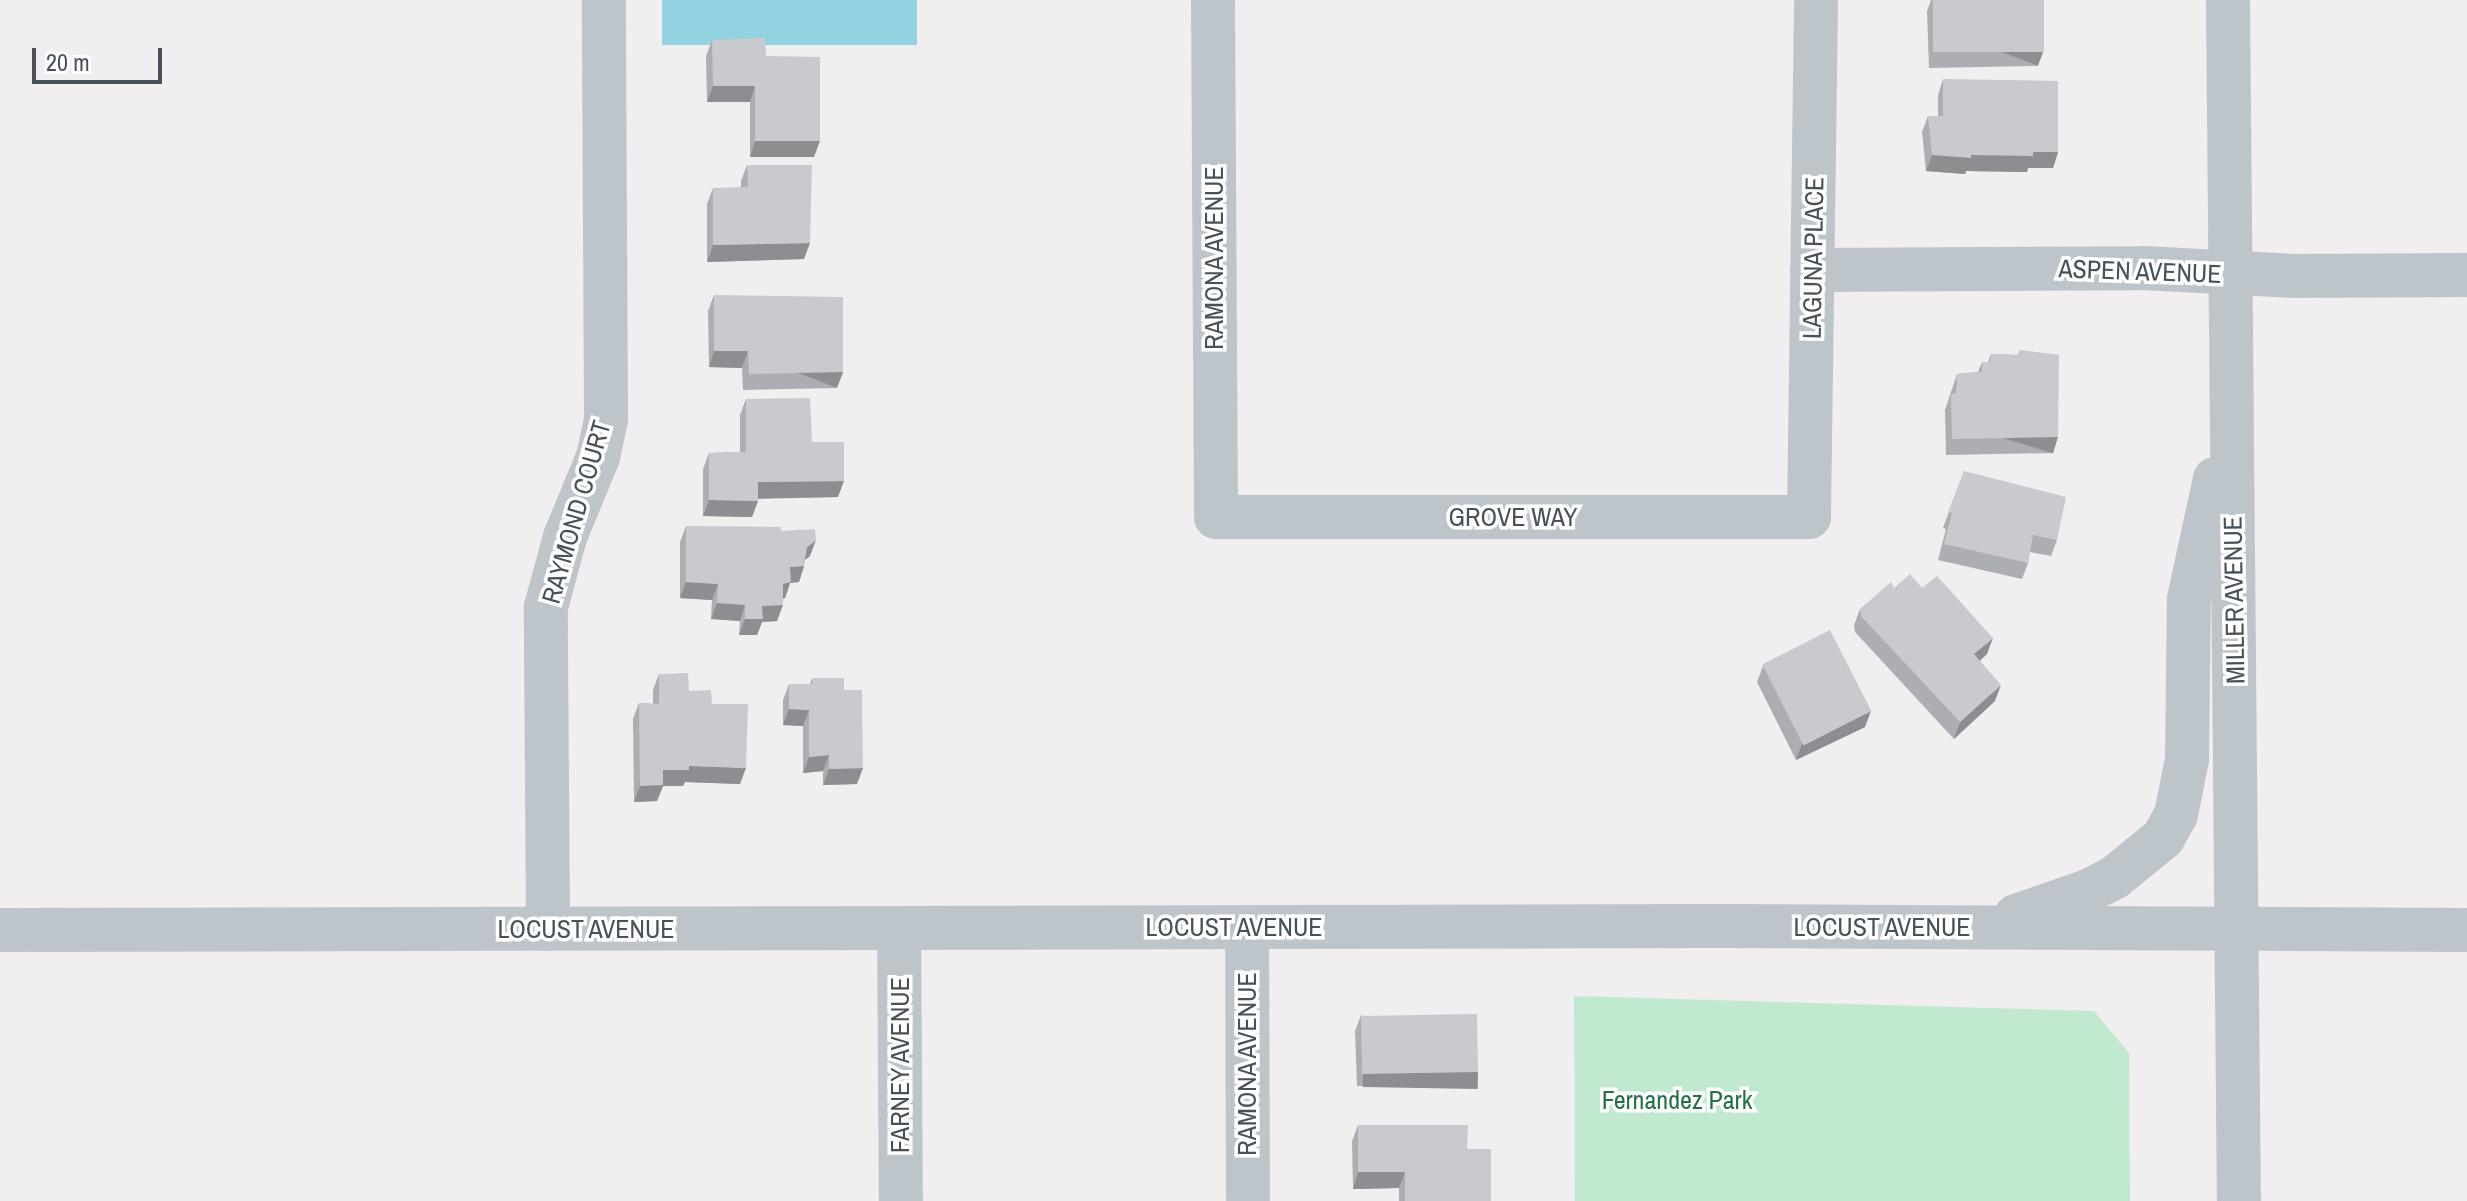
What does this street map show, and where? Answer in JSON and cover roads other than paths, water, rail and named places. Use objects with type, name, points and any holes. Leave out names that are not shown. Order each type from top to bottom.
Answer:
[{"type":"street","name":"RAYMOND COURT","points":[[548,929],[546,607],[565,537],[598,457],[606,405],[604,0]]},
{"type":"street","name":"RAMONA AVENUE","points":[[1213,0],[1216,517]]},
{"type":"street","name":"LAGUNA PLACE","points":[[1809,517],[1816,0]]},
{"type":"street","name":"MILLER AVENUE","points":[[2228,0],[2239,1201]]},
{"type":"street","name":"ASPEN AVENUE","points":[[1812,270],[2143,268],[2230,274],[2467,275]]},
{"type":"street","points":[[1984,927],[2088,891],[2115,877],[2157,845],[2176,815],[2187,759],[2189,599],[2232,403]]},
{"type":"street","name":"GROVE WAY","points":[[1216,517],[1809,517]]},
{"type":"street","name":"LOCUST AVENUE","points":[[0,930],[1247,927],[2467,930]]},
{"type":"street","name":"RAMONA AVENUE","points":[[1247,927],[1248,1201]]},
{"type":"street","name":"FARNEY AVENUE","points":[[899,928],[901,1201]]},
{"type":"water","points":[[662,0],[917,0],[917,45],[662,45]]},
{"type":"park label","name":"Fernandez Park","points":[[1677,1100]]}]
